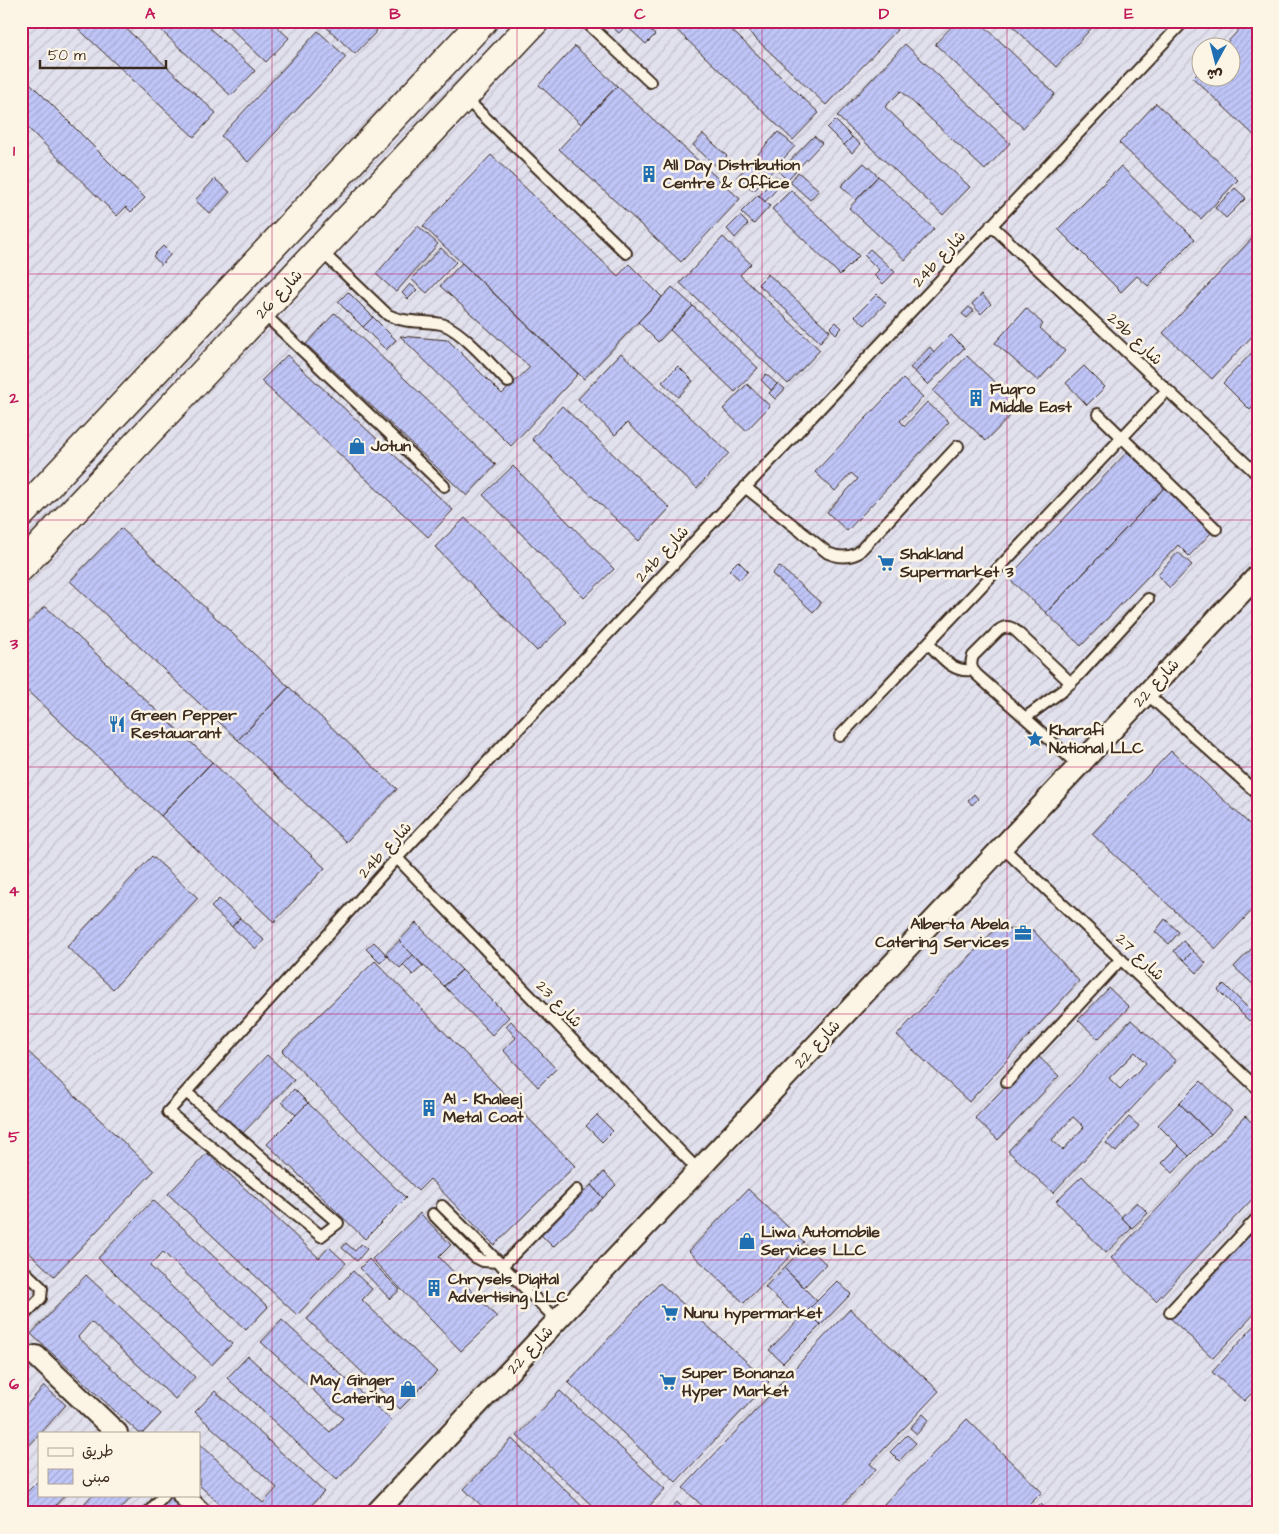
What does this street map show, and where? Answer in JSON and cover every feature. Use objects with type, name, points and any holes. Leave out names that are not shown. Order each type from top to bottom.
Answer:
[{"type":"street","points":[[21,514],[483,21]]},
{"type":"street","name":"شارع 26","points":[[21,567],[535,21]]},
{"type":"street","points":[[370,142],[386,155],[391,168],[391,175]]},
{"type":"street","name":"شارع 22","points":[[376,1513],[1258,575]]},
{"type":"street","points":[[36,1356],[115,1432]]},
{"type":"street","points":[[184,1496],[201,1513]]},
{"type":"lane","points":[[585,21],[650,82]]},
{"type":"lane","name":"24b شارع","points":[[186,1092],[338,1223],[321,1236],[168,1112],[186,1092],[397,858],[1184,21]]},
{"type":"lane","points":[[464,97],[626,253]]},
{"type":"lane","name":"29b شارع","points":[[991,225],[1258,475]]},
{"type":"lane","points":[[320,250],[388,315],[402,320],[442,324],[454,329],[508,382]]},
{"type":"lane","points":[[262,312],[444,486]]},
{"type":"lane","points":[[840,736],[1167,390]]},
{"type":"lane","points":[[1098,414],[1216,529]]},
{"type":"lane","points":[[745,487],[828,553],[834,556],[846,557],[858,553],[958,446]]},
{"type":"lane","points":[[1026,718],[1070,683],[1148,599]]},
{"type":"lane","points":[[1070,683],[1016,631],[1007,627],[998,631],[973,656],[972,670],[1078,765]]},
{"type":"lane","points":[[928,643],[951,666],[962,670],[972,670]]},
{"type":"lane","points":[[1146,693],[1258,794]]},
{"type":"lane","name":"شارع 27","points":[[1002,847],[1258,1089]]},
{"type":"lane","name":"شارع 23","points":[[397,858],[698,1170]]},
{"type":"lane","points":[[1007,1082],[1121,959]]},
{"type":"lane","points":[[500,1264],[577,1190]]},
{"type":"lane","points":[[442,1206],[557,1320]]},
{"type":"lane","points":[[433,1214],[475,1257],[483,1261],[500,1264]]},
{"type":"lane","points":[[1170,1312],[1258,1217]]},
{"type":"lane","points":[[21,1268],[42,1288],[40,1298],[21,1318]]},
{"type":"lane","points":[[148,1513],[163,1496]]},
{"type":"shaded area","points":[[21,21],[1258,21],[1258,1513],[21,1513]]},
{"type":"building","points":[[70,21],[118,21],[216,113],[194,137]]},
{"type":"building","points":[[151,21],[202,21],[255,71],[231,96]]},
{"type":"building","points":[[223,21],[271,21],[289,38],[266,62]]},
{"type":"building","points":[[324,21],[366,21],[377,31],[355,54],[322,23]]},
{"type":"building","points":[[621,21],[626,26],[619,33],[606,22]]},
{"type":"building","points":[[621,21],[640,21],[655,35],[646,44]]},
{"type":"building","points":[[667,21],[722,21],[819,113],[793,140]]},
{"type":"building","points":[[737,21],[887,21],[897,30],[826,105]]},
{"type":"building","points":[[957,21],[979,21],[1055,94],[1023,128],[935,44]]},
{"type":"building","points":[[1007,21],[1098,21],[1056,67]]},
{"type":"building","points":[[1247,21],[1258,21],[1258,139],[1204,88],[1242,88],[1242,38],[1231,38]]},
{"type":"building","points":[[318,31],[346,57],[248,162],[221,136]]},
{"type":"building","points":[[905,44],[1010,143],[985,170],[901,91],[885,107],[970,187],[943,215],[837,116]]},
{"type":"building","points":[[575,46],[617,86],[581,124],[539,85]]},
{"type":"building","points":[[30,83],[145,198],[131,212],[126,207],[117,216],[21,121],[21,91]]},
{"type":"building","name":"All Day Distribution Centre & Office","points":[[617,86],[740,199],[681,262],[559,149]]},
{"type":"building","points":[[1156,103],[1238,180],[1201,219],[1119,143]]},
{"type":"building","points":[[835,120],[852,137],[844,145],[827,128]]},
{"type":"building","points":[[778,132],[795,146],[754,191],[737,177]]},
{"type":"building","points":[[703,134],[727,156],[717,167],[693,145]]},
{"type":"building","points":[[814,136],[822,143],[787,180],[779,172]]},
{"type":"building","points":[[852,137],[860,144],[852,153],[844,145]]},
{"type":"building","points":[[491,155],[618,276],[629,264],[662,297],[584,379],[423,226]]},
{"type":"building","points":[[864,163],[878,176],[856,200],[841,186]]},
{"type":"building","points":[[1121,166],[1195,239],[1148,286],[1137,276],[1121,292],[1058,229]]},
{"type":"building","points":[[798,172],[819,190],[810,200],[790,182]]},
{"type":"building","points":[[776,176],[783,182],[765,202],[759,196]]},
{"type":"building","points":[[878,176],[934,229],[905,260],[849,208]]},
{"type":"building","points":[[215,179],[230,192],[210,214],[195,200]]},
{"type":"building","points":[[1235,188],[1246,198],[1226,218],[1215,208]]},
{"type":"building","points":[[791,190],[859,256],[840,275],[772,209]]},
{"type":"building","points":[[758,195],[770,206],[754,224],[741,212]]},
{"type":"building","points":[[740,216],[748,224],[735,238],[727,229]]},
{"type":"building","points":[[418,226],[438,244],[396,292],[376,274]]},
{"type":"building","points":[[1258,232],[1258,330],[1212,379],[1163,333]]},
{"type":"building","points":[[723,237],[751,264],[740,275],[820,350],[788,384],[680,283]]},
{"type":"building","points":[[163,246],[171,254],[161,265],[153,256]]},
{"type":"building","points":[[441,248],[456,262],[427,293],[411,279]]},
{"type":"building","points":[[870,249],[895,272],[883,284],[874,275],[879,270],[864,255]]},
{"type":"building","points":[[462,263],[578,374],[511,446],[400,336],[448,340],[502,394],[530,367],[440,286]]},
{"type":"building","points":[[768,274],[830,331],[820,342],[758,284]]},
{"type":"building","points":[[410,284],[417,290],[408,299],[402,293]]},
{"type":"building","points":[[672,287],[693,306],[658,342],[638,322]]},
{"type":"building","points":[[348,292],[373,317],[363,327],[338,302]]},
{"type":"building","points":[[877,294],[886,303],[865,325],[855,316]]},
{"type":"building","points":[[982,294],[991,304],[981,314],[972,304]]},
{"type":"building","points":[[693,306],[758,368],[735,392],[670,330]]},
{"type":"building","points":[[969,307],[974,311],[967,318],[962,314]]},
{"type":"building","points":[[1026,308],[1043,324],[1040,328],[1065,351],[1038,381],[995,343]]},
{"type":"building","points":[[335,313],[496,465],[467,496],[306,344]]},
{"type":"building","points":[[373,317],[396,340],[386,350],[363,327]]},
{"type":"building","points":[[836,322],[842,328],[836,334],[830,328]]},
{"type":"building","points":[[951,335],[964,348],[928,385],[915,372]]},
{"type":"building","points":[[1258,346],[1258,402],[1250,410],[1223,383]]},
{"type":"building","points":[[930,347],[934,352],[915,372],[910,368]]},
{"type":"building","points":[[621,353],[729,453],[697,488],[627,423],[615,435],[578,399]]},
{"type":"building","name":"Jotun","points":[[287,355],[453,510],[428,537],[261,381]]},
{"type":"building","name":"Fugro Middle East","points":[[967,356],[1020,406],[986,441],[933,391]]},
{"type":"building","points":[[678,366],[693,381],[678,397],[662,382]]},
{"type":"building","points":[[1084,366],[1105,387],[1087,405],[1066,383]]},
{"type":"building","points":[[766,374],[777,384],[771,390],[761,380]]},
{"type":"building","points":[[903,379],[923,397],[900,421],[905,426],[927,402],[949,422],[847,531],[827,512],[858,479],[851,473],[835,491],[815,472]]},
{"type":"building","points":[[778,383],[785,389],[775,399],[769,393]]},
{"type":"building","points":[[747,384],[770,406],[746,431],[723,409]]},
{"type":"building","points":[[562,406],[670,508],[639,541],[532,439]]},
{"type":"building","points":[[1127,452],[1165,487],[1046,613],[1008,578]]},
{"type":"building","points":[[513,466],[614,569],[584,598],[483,495]]},
{"type":"building","points":[[1165,487],[1212,532],[1189,556],[1178,545],[1081,646],[1046,613]]},
{"type":"building","points":[[465,518],[567,622],[537,651],[435,547]]},
{"type":"building","points":[[121,528],[289,687],[238,740],[70,581]]},
{"type":"building","points":[[1178,552],[1192,565],[1170,588],[1157,575]]},
{"type":"building","points":[[738,561],[748,571],[740,580],[729,570]]},
{"type":"building","points":[[779,566],[821,603],[813,612],[772,574]]},
{"type":"building","name":"Green Pepper Restauarant","points":[[45,606],[212,762],[161,816],[21,685],[21,631]]},
{"type":"building","points":[[289,687],[397,789],[346,842],[238,740]]},
{"type":"building","points":[[1171,751],[1258,832],[1258,904],[1216,949],[1092,834]]},
{"type":"building","points":[[212,762],[325,868],[274,922],[161,816]]},
{"type":"building","points":[[974,794],[978,799],[972,805],[968,800]]},
{"type":"building","points":[[152,856],[198,898],[113,989],[67,947]]},
{"type":"building","points":[[219,899],[240,918],[232,927],[211,907]]},
{"type":"building","points":[[240,918],[264,940],[256,949],[232,927]]},
{"type":"building","points":[[1165,919],[1179,932],[1169,944],[1155,932]]},
{"type":"building","points":[[416,923],[462,970],[444,986],[399,941]]},
{"type":"building","points":[[995,929],[1033,930],[1079,981],[969,1102],[897,1035]]},
{"type":"building","points":[[399,941],[413,955],[400,968],[385,954]]},
{"type":"building","points":[[1183,941],[1193,951],[1184,960],[1174,951]]},
{"type":"building","points":[[374,942],[388,956],[380,963],[366,949]]},
{"type":"building","points":[[1258,942],[1258,989],[1234,967]]},
{"type":"building","points":[[1193,951],[1206,963],[1197,973],[1184,960]]},
{"type":"building","points":[[413,955],[423,966],[413,975],[403,965]]},
{"type":"building","name":"Al - Khaleej Metal Coat","points":[[375,961],[575,1166],[494,1245],[430,1179],[418,1191],[282,1051]]},
{"type":"building","points":[[462,970],[509,1017],[492,1035],[444,986]]},
{"type":"building","points":[[1224,984],[1255,1015],[1249,1021],[1218,990]]},
{"type":"building","points":[[1109,988],[1129,1007],[1098,1039],[1078,1020]]},
{"type":"building","points":[[1131,1020],[1176,1061],[1053,1193],[1008,1151]],"holes":[[[1135,1052],[1146,1063],[1120,1089],[1109,1078]],[[1073,1117],[1084,1127],[1063,1150],[1052,1140]]]},
{"type":"building","name":"Al - Khaleej Metal Coat","points":[[511,1021],[556,1069],[538,1087],[503,1050],[516,1038],[506,1026]]},
{"type":"building","points":[[21,1045],[154,1171],[54,1276],[21,1245]]},
{"type":"building","points":[[1036,1054],[1059,1076],[998,1140],[975,1118]]},
{"type":"building","points":[[267,1055],[294,1080],[242,1134],[216,1109]]},
{"type":"building","points":[[1201,1081],[1232,1111],[1211,1134],[1179,1103]]},
{"type":"building","points":[[294,1089],[308,1103],[296,1115],[282,1102]]},
{"type":"building","points":[[308,1103],[406,1198],[365,1239],[267,1144]]},
{"type":"building","points":[[1179,1103],[1211,1134],[1189,1156],[1158,1125]]},
{"type":"building","points":[[597,1115],[613,1131],[602,1142],[586,1126]]},
{"type":"building","points":[[1245,1116],[1258,1128],[1258,1193],[1156,1301],[1111,1258]]},
{"type":"building","points":[[1129,1117],[1139,1126],[1116,1152],[1106,1143]]},
{"type":"building","points":[[1179,1146],[1189,1156],[1173,1173],[1162,1163]]},
{"type":"building","points":[[207,1153],[319,1258],[329,1247],[346,1263],[297,1315],[168,1194]]},
{"type":"building","points":[[604,1172],[616,1185],[603,1198],[591,1185]]},
{"type":"building","points":[[1082,1176],[1132,1228],[1106,1253],[1056,1201]]},
{"type":"building","points":[[591,1185],[603,1198],[553,1247],[541,1235]]},
{"type":"building","points":[[748,1189],[804,1242],[744,1303],[689,1251]]},
{"type":"building","points":[[153,1200],[268,1307],[246,1330],[163,1252],[150,1266],[232,1344],[212,1365],[98,1258]]},
{"type":"building","points":[[1137,1202],[1148,1213],[1132,1228],[1121,1217]]},
{"type":"building","name":"Chrysels Digital Advertising LLC","points":[[420,1213],[451,1245],[439,1257],[497,1317],[461,1351],[372,1259]]},
{"type":"building","points":[[1258,1224],[1258,1310],[1213,1358],[1170,1318]]},
{"type":"building","points":[[346,1243],[355,1251],[361,1244],[367,1249],[357,1261],[342,1248]]},
{"type":"building","points":[[806,1245],[826,1264],[804,1287],[784,1268]]},
{"type":"building","points":[[369,1259],[400,1290],[390,1299],[360,1268]]},
{"type":"building","points":[[784,1268],[817,1301],[799,1319],[765,1287]]},
{"type":"building","points":[[353,1271],[372,1289],[362,1300],[437,1372],[400,1409],[307,1319]]},
{"type":"building","points":[[86,1275],[195,1377],[175,1399],[91,1322],[78,1337],[161,1414],[144,1432],[138,1432],[31,1334]]},
{"type":"building","points":[[837,1281],[851,1294],[821,1325],[807,1311]]},
{"type":"building","name":"Super Bonanza Hyper Market","points":[[660,1283],[769,1382],[676,1482],[568,1382]]},
{"type":"building","points":[[850,1309],[939,1391],[870,1464],[876,1469],[835,1513],[710,1513],[683,1488]]},
{"type":"building","points":[[807,1311],[821,1325],[783,1363],[769,1350]]},
{"type":"building","points":[[282,1320],[392,1421],[337,1480],[227,1378],[248,1356],[330,1432],[343,1418],[261,1342]]},
{"type":"building","points":[[1258,1322],[1258,1387],[1244,1401],[1212,1372]]},
{"type":"building","points":[[21,1362],[30,1370],[21,1380]]},
{"type":"building","points":[[44,1386],[66,1405],[42,1432],[38,1432],[38,1436],[21,1454],[21,1411]]},
{"type":"building","points":[[215,1391],[324,1492],[304,1513],[229,1513],[200,1486],[200,1444],[263,1503],[277,1488],[195,1412]]},
{"type":"building","points":[[560,1391],[665,1489],[643,1513],[600,1513],[517,1436]]},
{"type":"building","points":[[923,1414],[929,1420],[917,1434],[910,1428]]},
{"type":"building","points":[[967,1419],[1042,1492],[1021,1513],[893,1513],[884,1504]]},
{"type":"building","points":[[907,1435],[916,1443],[899,1461],[890,1452]]},
{"type":"building","points":[[512,1439],[589,1513],[489,1513],[464,1489]]},
{"type":"building","points":[[38,1481],[38,1496],[64,1496],[49,1513],[21,1513],[21,1498]]},
{"type":"building","points":[[91,1496],[133,1496],[117,1513],[76,1513]]},
{"type":"building","points":[[172,1497],[189,1513],[157,1513]]},
{"type":"building","points":[[677,1502],[688,1513],[667,1513]]},
{"type":"building","points":[[1041,1504],[1050,1513],[1033,1513]]},
{"type":"place","name":"All Day Distribution Centre & Office","points":[[649,174]]},
{"type":"place","name":"Fugro Middle East","points":[[976,398]]},
{"type":"place","name":"Jotun","points":[[357,446]]},
{"type":"place","name":"Shakland Supermarket 3","points":[[886,563]]},
{"type":"place","name":"Green Pepper Restauarant","points":[[117,724]]},
{"type":"place","name":"Kharafi National LLC","points":[[1035,739]]},
{"type":"place","name":"Alberta Abela Catering Services","points":[[1023,933]]},
{"type":"place","name":"Al - Khaleej Metal Coat","points":[[429,1108]]},
{"type":"place","name":"Liwa Automobile Services LLC","points":[[747,1241]]},
{"type":"place","name":"Chrysels Digital Advertising LLC","points":[[434,1288]]},
{"type":"place","name":"Nunu hypermarket","points":[[670,1313]]},
{"type":"place","name":"Super Bonanza Hyper Market","points":[[668,1382]]},
{"type":"place","name":"May Ginger Catering","points":[[408,1389]]}]
